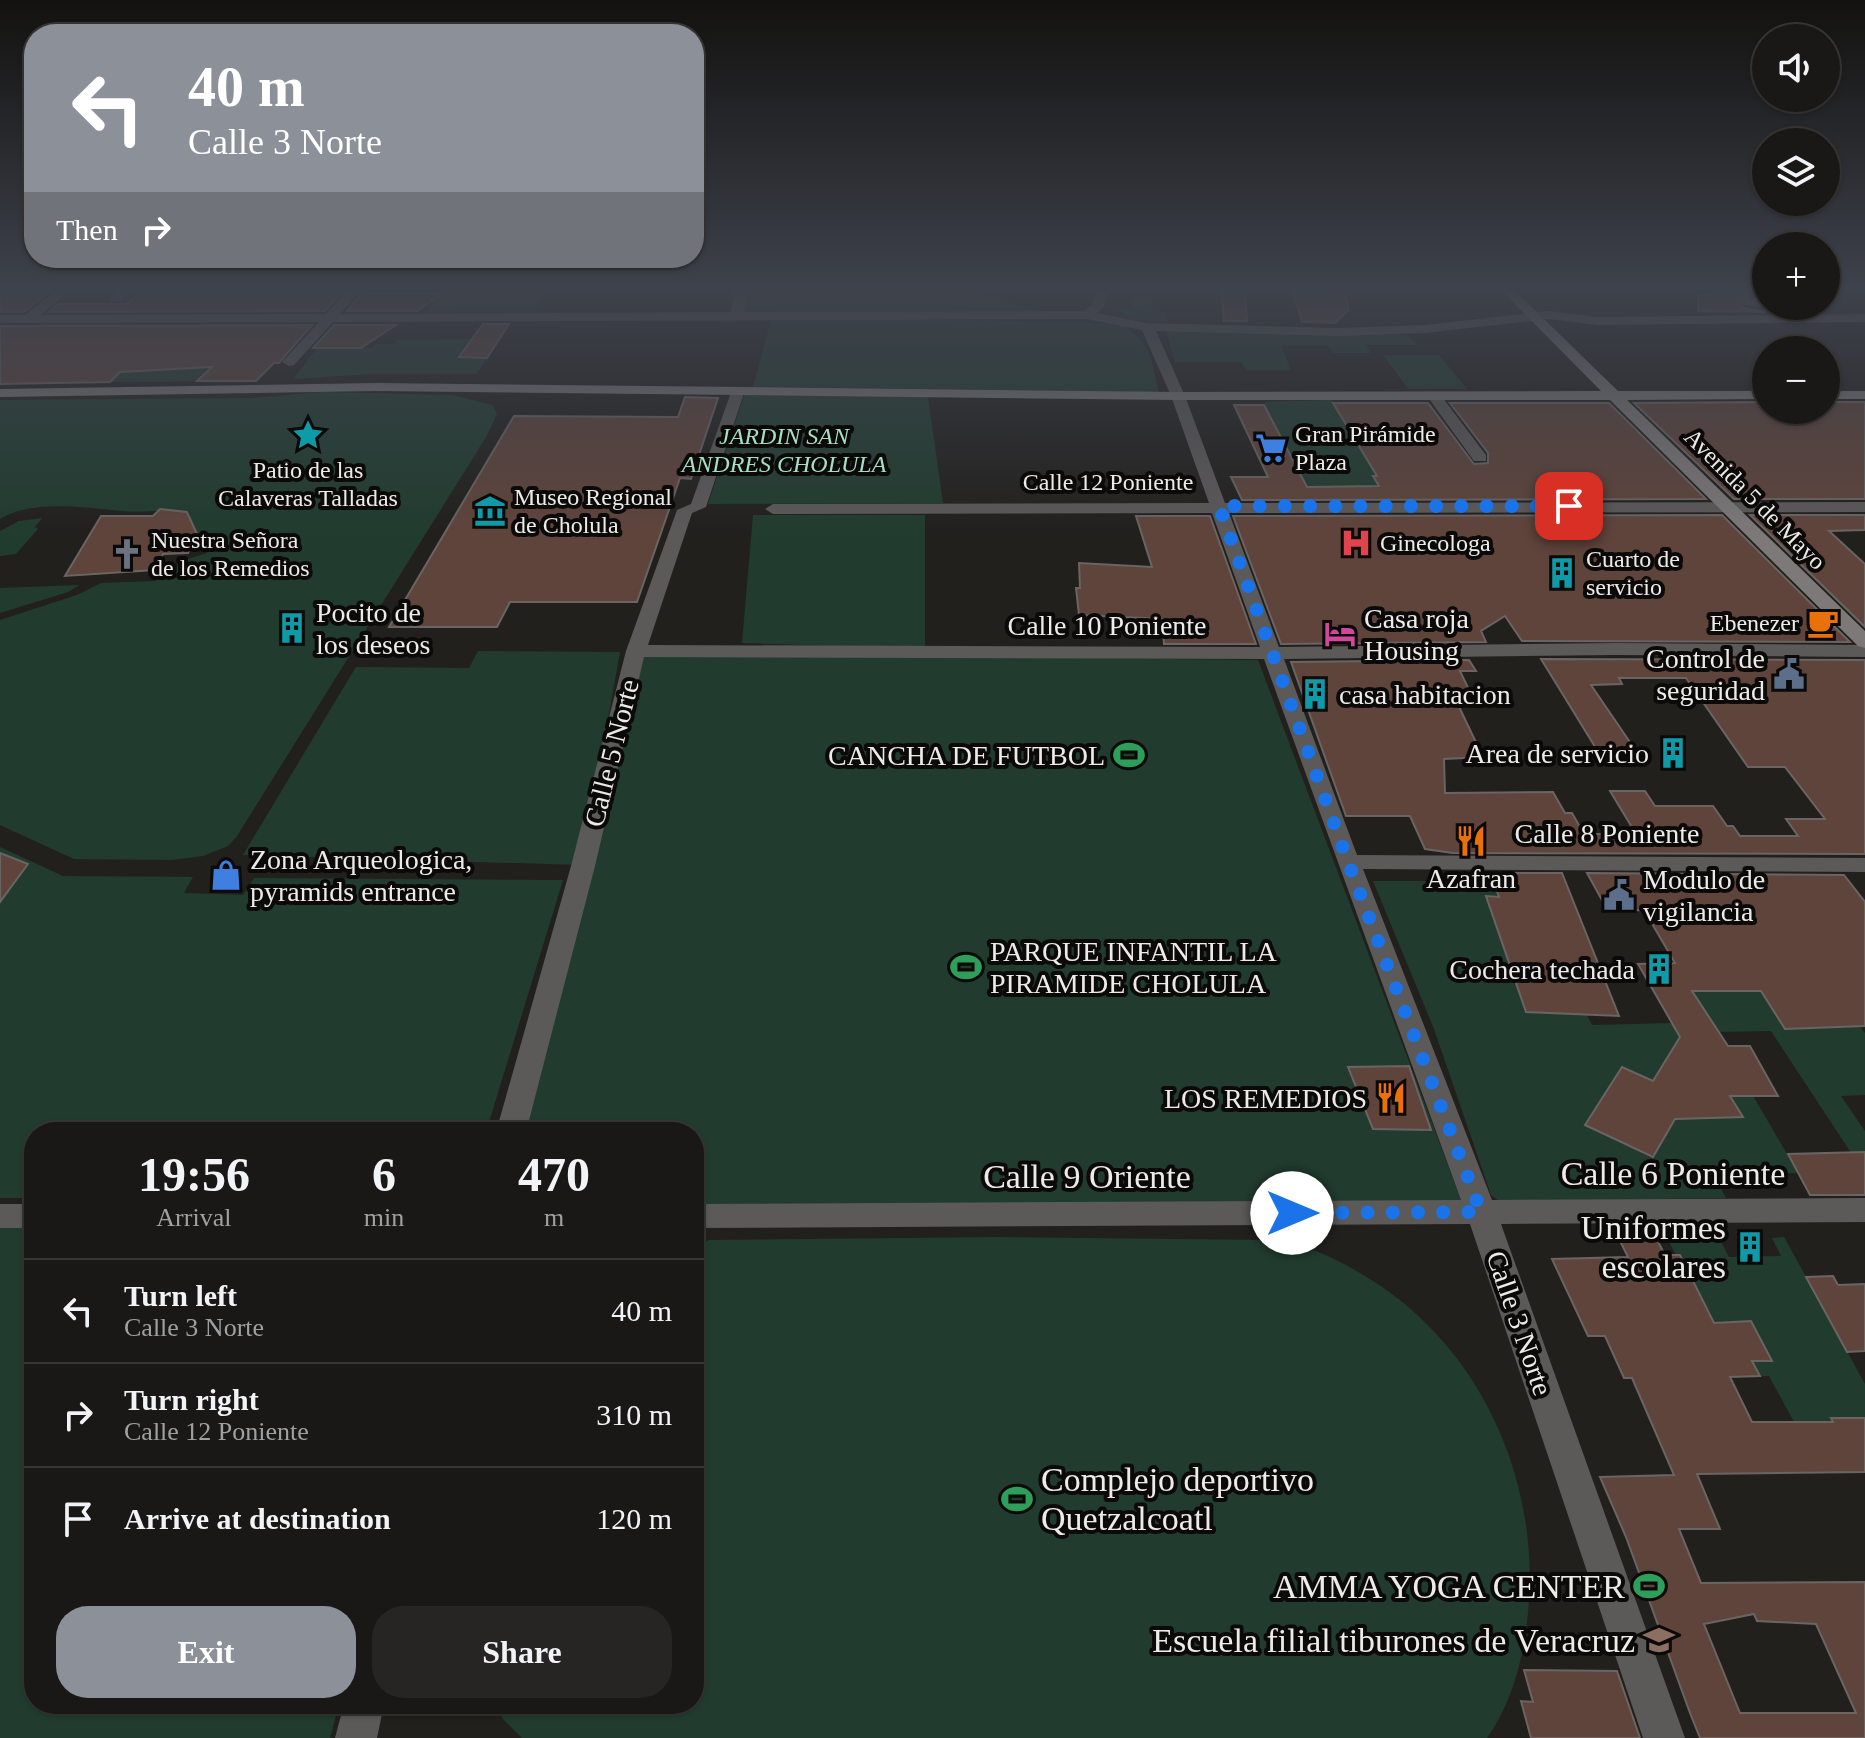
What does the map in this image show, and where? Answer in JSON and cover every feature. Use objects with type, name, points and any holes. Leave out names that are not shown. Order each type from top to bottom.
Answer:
[{"type":"main road","name":"Avenida 5 de Mayo","points":[[1596,371],[1624,396]]},
{"type":"main road","name":"Avenida 5 de Mayo","points":[[1601,371],[1730,507],[1865,642]]},
{"type":"main road","points":[[0,393],[376,387],[1178,396],[1752,395]]},
{"type":"main road","points":[[1840,395],[1865,395]]},
{"type":"street","name":"Calle 3 Norte","points":[[1167,371],[1481,1212],[1664,1738]]},
{"type":"street","name":"Calle 5 Norte","points":[[514,1122],[583,866],[636,651],[685,510],[698,507],[738,390]]},
{"type":"street","points":[[1434,396],[1480,458]]},
{"type":"street","name":"Calle 12 Poniente","points":[[773,509],[1865,507]]},
{"type":"street","name":"Calle 10 Poniente","points":[[636,651],[1865,651]]},
{"type":"street","name":"Calle 8 Poniente","points":[[1348,862],[1865,865]]},
{"type":"street","name":"Calle 6 Poniente","points":[[1481,1212],[1865,1210]]},
{"type":"street","name":"Calle 9 Oriente","points":[[704,1216],[1481,1212]]},
{"type":"street","points":[[0,1216],[24,1216]]},
{"type":"street","points":[[356,1738],[362,1714]]},
{"type":"green space","points":[[249,371],[261,375],[256,381],[110,382],[120,372]]},
{"type":"green space","points":[[299,371],[479,371],[477,374],[371,374],[293,379]]},
{"type":"green space","points":[[757,371],[1154,371],[1159,392],[753,387]]},
{"type":"green space","points":[[1395,371],[1452,371],[1467,389],[1408,389]]},
{"type":"green space","points":[[321,392],[453,395],[492,405],[497,414],[486,437],[237,836],[228,846],[203,856],[172,860],[74,859],[0,825],[0,620],[77,595],[101,583],[155,581],[188,559],[207,553],[215,542],[194,533],[189,511],[43,507],[0,519],[0,400],[253,398]]},
{"type":"green space","name":"JARDIN SAN ANDRES CHOLULA","points":[[745,393],[928,397],[943,503],[708,504]]},
{"type":"green space","points":[[1332,400],[1376,474],[1373,476],[1379,486],[1349,488],[1356,500],[1314,499],[1264,405],[1265,402]]},
{"type":"green space","points":[[753,515],[925,515],[925,649],[742,643]]},
{"type":"green space","points":[[42,518],[35,527],[38,529],[16,554],[0,556],[0,531],[19,521]]},
{"type":"green space","points":[[80,585],[68,592],[0,613],[0,588]]},
{"type":"green space","points":[[478,651],[620,652],[582,865],[243,855],[356,667],[469,668]]},
{"type":"green space","name":"PARQUE INFANTIL LA PIRAMIDE CHOLULA","points":[[643,653],[1258,660],[1464,1208],[704,1212],[704,1122],[518,1122]]},
{"type":"green space","points":[[0,847],[63,876],[193,877],[184,893],[243,895],[254,878],[563,880],[489,1122],[24,1122],[24,1198],[0,1198]]},
{"type":"green space","points":[[1373,881],[1528,881],[1496,888],[1499,897],[1487,897],[1527,1012],[1587,1015],[1592,1025],[1712,1022],[1692,991],[1761,991],[1785,1029],[1860,1027],[1865,1033],[1865,1095],[1841,1096],[1865,1131],[1865,1174],[1771,1031],[1716,1032],[1798,1173],[1713,1174],[1726,1198],[1499,1201],[1491,1195],[1434,1029]]},
{"type":"green space","points":[[0,1225],[24,1225],[24,1714],[336,1714],[330,1738],[0,1738]]},
{"type":"green space","name":"Complejo deportivo Quetzalcoatl","points":[[997,1237],[1263,1240],[1304,1247],[1329,1256],[1365,1276],[1405,1304],[1439,1337],[1468,1374],[1492,1415],[1510,1459],[1522,1505],[1529,1552],[1529,1600],[1522,1654],[1512,1689],[1497,1723],[1487,1738],[522,1738],[500,1714],[704,1714],[704,1242]]},
{"type":"green space","points":[[1784,1237],[1865,1384],[1865,1418],[1831,1419],[1850,1454],[1834,1454],[1818,1422],[1794,1422],[1769,1376],[1760,1376],[1752,1361],[1771,1360],[1751,1321],[1714,1323],[1680,1256],[1676,1255],[1667,1238],[1719,1238],[1729,1257],[1781,1256],[1772,1238]]},
{"type":"building","points":[[0,371],[136,371],[120,372],[110,382],[0,384]]},
{"type":"building","points":[[208,371],[266,371],[256,381],[197,381]]},
{"type":"building","points":[[685,397],[718,398],[691,479],[680,478],[637,602],[510,602],[497,627],[389,627],[514,416],[678,417]]},
{"type":"building","points":[[1752,402],[1752,424],[1840,424],[1840,402],[1865,402],[1865,499],[1734,499],[1634,403]]},
{"type":"building","points":[[1333,403],[1428,403],[1474,464],[1488,463],[1488,453],[1450,403],[1609,403],[1706,499],[1242,500],[1231,477],[1268,477],[1234,405],[1264,405],[1307,487],[1379,486],[1373,476],[1377,476]]},
{"type":"building","name":"Nuestra Señora de los Remedios","points":[[160,509],[187,512],[197,534],[188,553],[163,554],[155,570],[65,576],[101,516],[153,516]]},
{"type":"building","points":[[1722,515],[1850,642],[1522,641],[1505,616],[1481,631],[1486,642],[1281,644],[1233,516]]},
{"type":"building","points":[[1750,515],[1865,515],[1865,530],[1829,531],[1865,564],[1865,627]]},
{"type":"building","points":[[1136,516],[1210,516],[1256,644],[1164,644],[1162,619],[1079,615],[1076,588],[1080,588],[1079,563],[1152,567]]},
{"type":"building","points":[[1541,659],[1865,660],[1865,854],[1453,853],[1425,849],[1410,816],[1346,816],[1291,662],[1469,660],[1476,671],[1460,671],[1471,694],[1453,694],[1483,757],[1444,759],[1445,793],[1553,792],[1565,813],[1572,813],[1584,834],[1636,834],[1610,791],[1645,791],[1655,806],[1713,806],[1727,826],[1733,826],[1740,836],[1798,836],[1786,819],[1825,819],[1785,767],[1748,767],[1686,678],[1619,678],[1622,684],[1591,685],[1634,748],[1597,750]]},
{"type":"building","points":[[0,853],[28,864],[0,902]]},
{"type":"building","points":[[1490,873],[1562,873],[1619,1016],[1526,1012],[1486,896],[1499,897]]},
{"type":"building","points":[[1587,873],[1844,875],[1865,902],[1865,1026],[1785,1029],[1761,991],[1692,991],[1728,1046],[1750,1046],[1778,1096],[1730,1096],[1743,1117],[1675,1119],[1653,1157],[1585,1125],[1622,1067],[1653,1081],[1680,1037],[1638,964],[1675,963],[1644,910],[1608,911]]},
{"type":"building","name":"LOS REMEDIOS","points":[[1409,1066],[1431,1130],[1373,1129],[1348,1067]]},
{"type":"building","points":[[1865,1152],[1865,1195],[1810,1195],[1788,1154]]},
{"type":"building","points":[[1655,1236],[1665,1255],[1680,1255],[1714,1323],[1751,1321],[1772,1361],[1752,1361],[1760,1376],[1730,1377],[1752,1422],[1833,1422],[1831,1418],[1865,1418],[1865,1472],[1697,1474],[1720,1529],[1679,1529],[1701,1583],[1865,1582],[1865,1738],[1700,1738],[1626,1537],[1600,1477],[1674,1475],[1632,1378],[1624,1378],[1605,1336],[1588,1336],[1552,1259],[1628,1257],[1618,1237]],"holes":[[[1754,1614],[1757,1621],[1816,1624],[1856,1713],[1740,1713],[1704,1624]]]},
{"type":"building","points":[[1833,1276],[1838,1285],[1865,1284],[1865,1351],[1847,1352],[1806,1277]]},
{"type":"building","points":[[1524,1670],[1617,1671],[1640,1738],[1531,1738],[1521,1701],[1533,1702]]},
{"type":"place","name":"Patio de las Calaveras Talladas","points":[[308,435]]},
{"type":"place","name":"Gran Pirámide Plaza","points":[[1271,448]]},
{"type":"place","name":"Museo Regional de Cholula","points":[[490,511]]},
{"type":"place","name":"Ginecologa","points":[[1356,543]]},
{"type":"place","name":"Nuestra Señora de los Remedios","points":[[127,554]]},
{"type":"place","name":"Cuarto de servicio","points":[[1562,573]]},
{"type":"place","name":"Ebenezer","points":[[1823,623]]},
{"type":"place","name":"Pocito de los deseos","points":[[292,628]]},
{"type":"place","name":"Casa roja Housing","points":[[1340,634]]},
{"type":"place","name":"Control de seguridad","points":[[1789,674]]},
{"type":"place","name":"casa habitacion","points":[[1315,694]]},
{"type":"place","name":"Area de servicio","points":[[1673,753]]},
{"type":"place","name":"CANCHA DE FUTBOL","points":[[1129,755]]},
{"type":"place","name":"Azafran","points":[[1471,841]]},
{"type":"place","name":"Zona Arqueologica, pyramids entrance","points":[[226,875]]},
{"type":"place","name":"Modulo de vigilancia","points":[[1619,895]]},
{"type":"place","name":"PARQUE INFANTIL LA PIRAMIDE CHOLULA","points":[[966,967]]},
{"type":"place","name":"Cochera techada","points":[[1659,969]]},
{"type":"place","name":"LOS REMEDIOS","points":[[1391,1098]]},
{"type":"place","name":"Uniformes escolares","points":[[1750,1247]]},
{"type":"place","name":"Complejo deportivo Quetzalcoatl","points":[[1017,1499]]},
{"type":"place","name":"AMMA YOGA CENTER","points":[[1649,1586]]},
{"type":"place","name":"Escuela filial tiburones de Veracruz","points":[[1659,1640]]},
{"type":"route","points":[[1292,1213],[1481,1212],[1348,862],[1219,506],[1569,506]]}]
